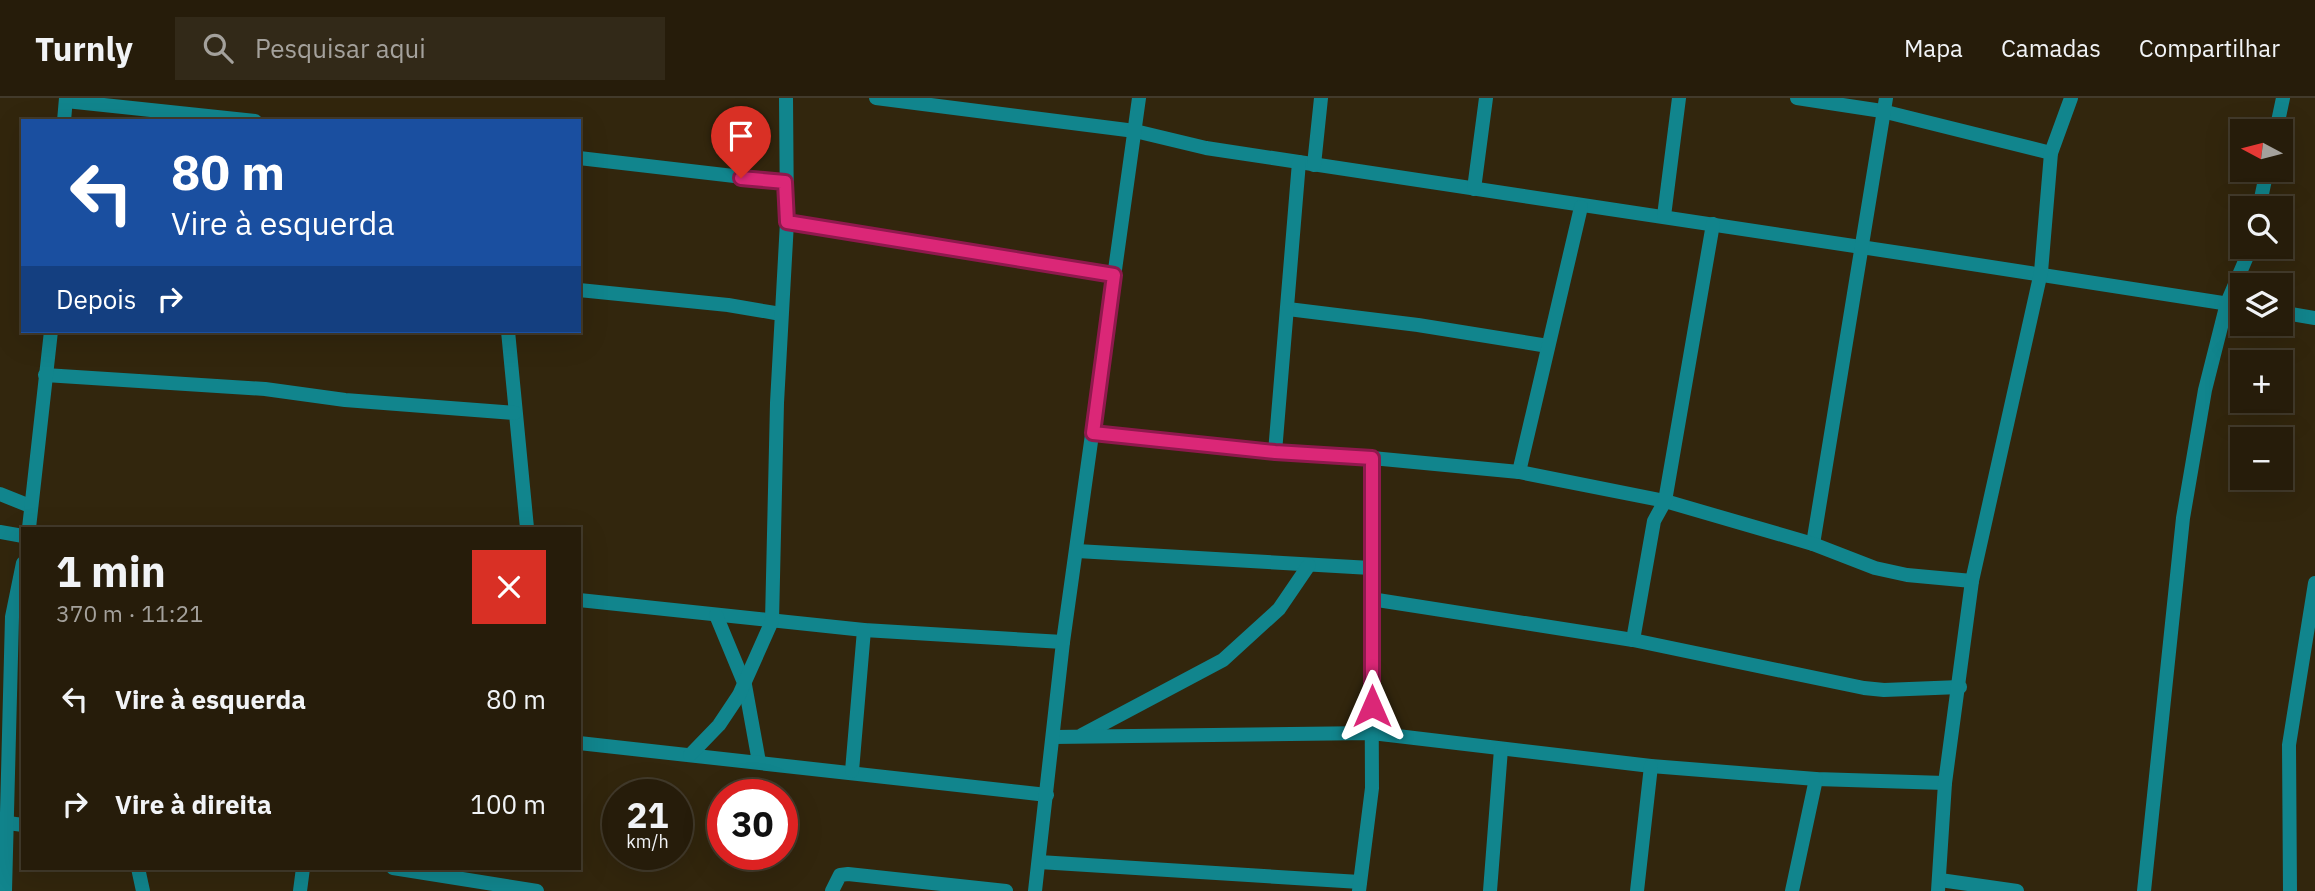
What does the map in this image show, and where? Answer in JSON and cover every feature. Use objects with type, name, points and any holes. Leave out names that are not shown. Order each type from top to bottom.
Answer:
[{"type":"street","points":[[690,755],[719,725],[745,685],[772,621],[781,314],[787,222],[786,98]]},
{"type":"street","points":[[876,98],[949,102],[1135,131],[1206,148],[1581,207],[1664,216],[1862,249],[2041,272],[2230,304]]},
{"type":"street","points":[[1035,891],[1063,642],[1139,98]]},
{"type":"street","points":[[1275,452],[1288,309],[1306,163],[1321,98]]},
{"type":"street","points":[[1474,189],[1486,98]]},
{"type":"street","points":[[1664,216],[1679,98]]},
{"type":"street","points":[[1797,98],[1884,104],[2051,153]]},
{"type":"street","points":[[2017,891],[1939,886],[1945,783],[1960,687],[1972,581],[2041,272],[2051,153],[2071,98]]},
{"type":"street","points":[[2279,119],[2283,98]]},
{"type":"street","points":[[64,119],[66,100],[237,119]]},
{"type":"street","points":[[1813,544],[1884,104]]},
{"type":"street","points":[[581,158],[785,182]]},
{"type":"street","points":[[1519,472],[1581,207]]},
{"type":"street","points":[[787,222],[1114,275]]},
{"type":"street","points":[[1633,640],[1654,522],[1665,501],[1713,224]]},
{"type":"street","points":[[2144,891],[2183,518],[2205,390],[2227,303],[2246,259]]},
{"type":"street","points":[[581,290],[728,305],[781,314]]},
{"type":"street","points":[[1288,309],[1418,325],[1549,346]]},
{"type":"street","points":[[2293,314],[2315,318]]},
{"type":"street","points":[[29,527],[51,333]]},
{"type":"street","points":[[508,333],[527,527]]},
{"type":"street","points":[[46,375],[265,389],[345,400],[515,412]]},
{"type":"street","points":[[1093,433],[1275,452],[1519,472],[1665,501],[1813,544],[1875,568],[1908,575],[1972,581]]},
{"type":"street","points":[[1039,862],[1360,886],[1372,788],[1372,458]]},
{"type":"street","points":[[0,495],[30,506]]},
{"type":"street","points":[[0,533],[21,536]]},
{"type":"street","points":[[1077,551],[1371,568]]},
{"type":"street","points":[[1079,737],[1223,660],[1279,609],[1309,565]]},
{"type":"street","points":[[4,881],[16,824],[18,667],[6,617],[21,569]]},
{"type":"street","points":[[2290,891],[2289,745],[2315,583]]},
{"type":"street","points":[[1371,599],[1633,640],[1864,688],[1884,690],[1960,687]]},
{"type":"street","points":[[581,600],[864,629],[1063,642]]},
{"type":"street","points":[[716,615],[745,685],[759,762]]},
{"type":"street","points":[[852,771],[864,629]]},
{"type":"street","points":[[1054,737],[1372,733],[1651,766],[1815,779],[1945,783]]},
{"type":"street","points":[[581,743],[852,771],[1047,795]]},
{"type":"street","points":[[1490,891],[1501,749]]},
{"type":"street","points":[[1637,891],[1651,766]]},
{"type":"street","points":[[1792,891],[1815,779]]},
{"type":"street","points":[[138,870],[143,891]]},
{"type":"street","points":[[300,891],[303,870]]},
{"type":"street","points":[[404,870],[537,891]]},
{"type":"street","points":[[832,891],[840,875],[848,874],[1006,891]]},
{"type":"route","points":[[741,178],[785,182],[787,222],[1114,275],[1093,433],[1275,452],[1372,458],[1372,706]]}]
